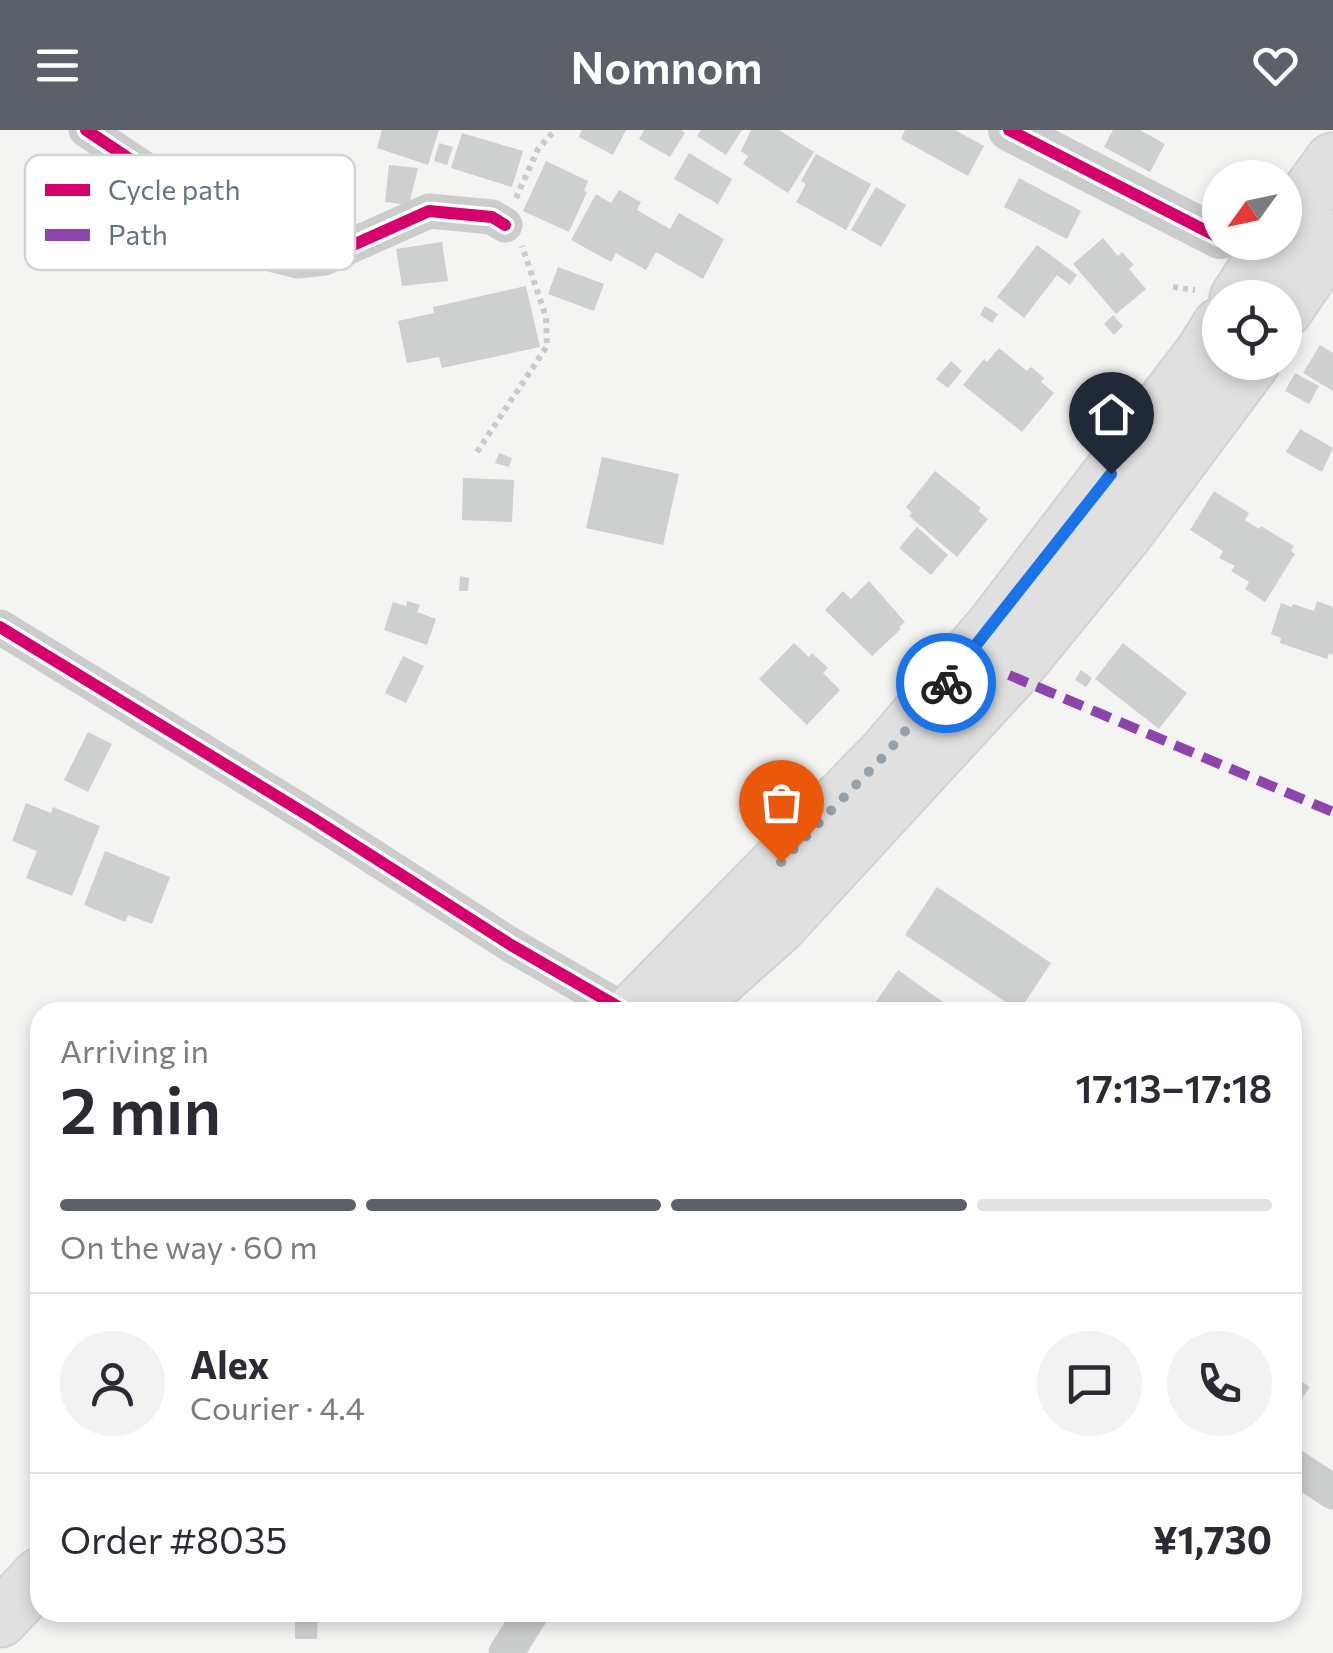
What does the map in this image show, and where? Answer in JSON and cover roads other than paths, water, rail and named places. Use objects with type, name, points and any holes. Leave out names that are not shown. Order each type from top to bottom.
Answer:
[{"type":"main road","points":[[640,1002],[898,740],[996,624],[1265,270],[1333,161]]},
{"type":"main road","points":[[691,1002],[777,927],[1009,675],[1124,534],[1239,380]]},
{"type":"main road","points":[[0,1620],[30,1587]]},
{"type":"main road","points":[[8,1653],[35,1622]]},
{"type":"street","points":[[86,130],[124,155]]},
{"type":"street","points":[[1009,130],[1265,270]]},
{"type":"street","points":[[355,244],[429,211],[492,218],[505,225]]},
{"type":"street","points":[[0,627],[571,982],[610,1002]]},
{"type":"street","points":[[1302,1472],[1333,1492]]},
{"type":"street","points":[[506,1653],[526,1622]]}]
